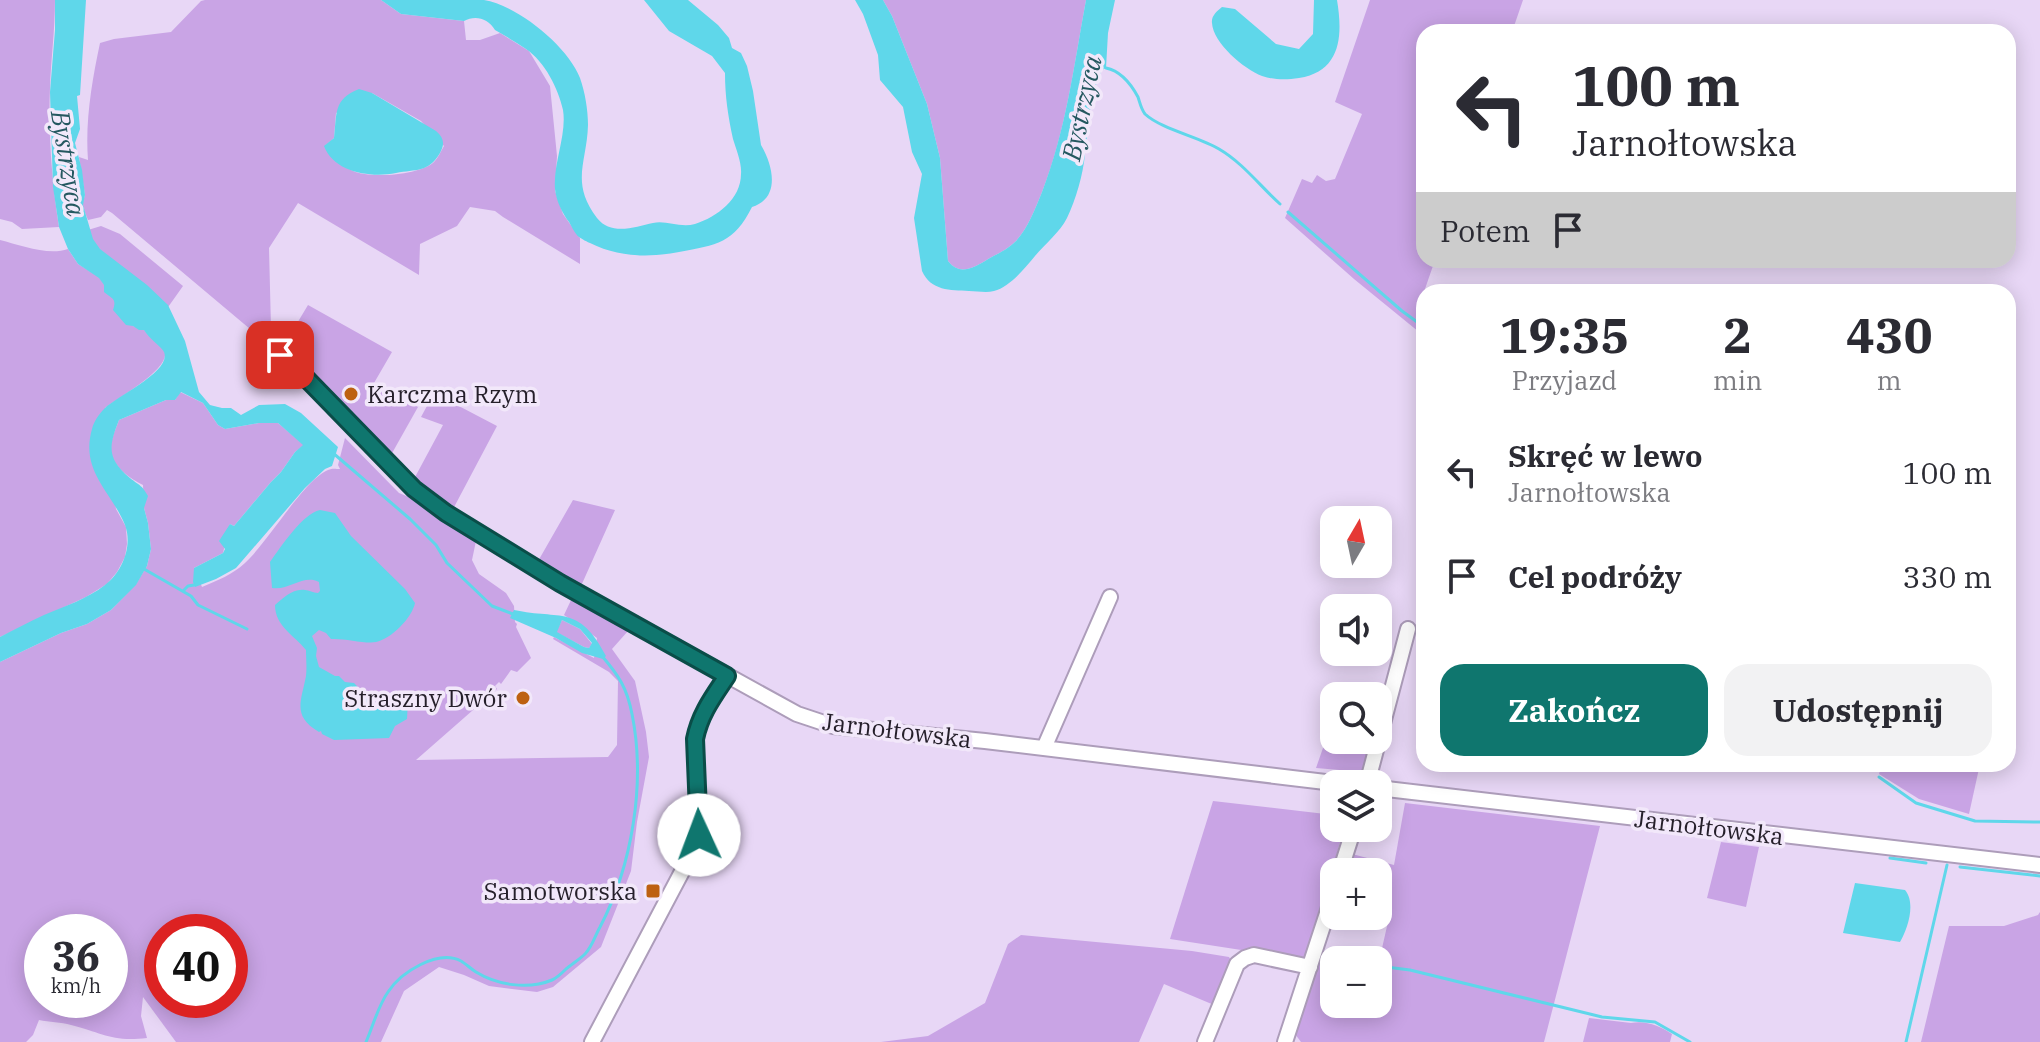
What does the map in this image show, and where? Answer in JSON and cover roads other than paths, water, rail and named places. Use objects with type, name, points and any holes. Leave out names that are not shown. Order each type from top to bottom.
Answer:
[{"type":"street","name":"Jarnołtowska","points":[[280,355],[414,489],[446,513],[560,583],[797,714],[833,726],[1320,781]]},
{"type":"street","points":[[1044,748],[1110,597]]},
{"type":"street","points":[[1371,770],[1408,629]]},
{"type":"street","points":[[592,1042],[695,847],[699,835],[695,739],[704,710],[727,676]]},
{"type":"street","name":"Jarnołtowska","points":[[1392,790],[2040,865]]},
{"type":"street","points":[[1285,1042],[1322,930]]},
{"type":"street","points":[[1205,1042],[1237,964],[1245,958],[1254,955],[1310,967]]},
{"type":"water","name":"Bystrzyca","points":[[55,0],[86,0],[80,95],[77,96],[80,129],[75,143],[82,170],[83,205],[93,239],[100,249],[168,305],[185,341],[199,392],[210,405],[231,408],[241,415],[259,405],[285,404],[301,413],[338,447],[332,466],[305,488],[236,568],[195,587],[194,568],[223,553],[225,549],[219,541],[230,524],[234,526],[303,445],[278,423],[225,429],[218,425],[203,403],[181,392],[175,400],[166,400],[119,420],[113,437],[113,458],[148,496],[144,508],[151,549],[147,566],[136,585],[111,610],[87,624],[0,662],[0,637],[91,594],[111,580],[121,566],[127,550],[127,533],[93,469],[89,444],[92,429],[105,408],[152,375],[164,359],[163,350],[144,330],[126,325],[113,310],[114,301],[104,292],[104,285],[78,264],[59,227],[53,187],[50,92]]},
{"type":"water","points":[[381,0],[484,0],[497,3],[526,18],[553,41],[574,66],[585,95],[588,125],[582,172],[584,194],[603,224],[624,229],[658,222],[689,225],[703,221],[726,206],[740,183],[741,165],[730,122],[725,73],[712,56],[669,31],[644,0],[688,0],[718,25],[729,38],[732,48],[741,53],[747,66],[761,145],[771,171],[771,189],[761,203],[752,207],[731,235],[704,247],[667,254],[633,255],[611,251],[586,241],[575,232],[557,198],[555,179],[564,120],[558,93],[545,68],[526,49],[485,20],[472,18],[464,21],[401,14]]},
{"type":"water","name":"Bystrzyca","points":[[855,0],[883,0],[892,16],[927,104],[940,158],[948,261],[956,268],[965,269],[1008,247],[1028,224],[1057,145],[1086,0],[1115,0],[1108,33],[1106,68],[1102,70],[1094,90],[1083,170],[1070,211],[1056,233],[1006,286],[985,292],[942,288],[930,282],[922,271],[914,218],[922,174],[912,152],[903,107],[880,80],[878,55]]},
{"type":"water","points":[[1314,0],[1337,0],[1340,26],[1331,60],[1313,74],[1285,79],[1262,76],[1231,54],[1214,31],[1212,20],[1216,12],[1222,7],[1235,9],[1276,44],[1299,49],[1313,34]]},
{"type":"water","points":[[359,89],[372,93],[436,131],[443,144],[431,164],[421,169],[376,175],[345,168],[329,155],[324,146],[334,138],[340,103]]},
{"type":"water","points":[[320,510],[335,513],[351,536],[405,589],[415,603],[400,627],[376,642],[331,639],[319,630],[312,636],[319,667],[345,682],[354,683],[377,705],[408,701],[407,719],[395,726],[389,738],[334,740],[310,726],[300,708],[306,650],[282,625],[275,605],[296,591],[318,593],[319,582],[307,580],[272,588],[270,562],[299,524]]},
{"type":"water","points":[[514,610],[568,617],[587,628],[606,656],[603,659],[582,653],[510,618]],"holes":[[[562,620],[580,629],[592,643],[589,648],[557,632]]]},
{"type":"water","points":[[1855,883],[1905,890],[1910,908],[1900,942],[1843,933]]},
{"type":"waterway","name":"Bystrzyca","points":[[1106,68],[1129,83],[1145,114],[1228,155],[1280,204]]},
{"type":"waterway","points":[[1288,212],[1416,321]]},
{"type":"waterway","points":[[333,453],[410,519],[436,545],[447,563],[492,606],[513,614]]},
{"type":"waterway","points":[[144,569],[191,596],[198,605],[247,629]]},
{"type":"waterway","points":[[184,590],[194,585]]},
{"type":"waterway","points":[[366,1042],[388,992],[421,964],[452,958],[493,980],[513,985],[533,985],[556,978],[590,948],[620,878],[628,851],[636,796],[636,740],[630,705],[622,683],[602,656]]},
{"type":"waterway","points":[[1879,777],[1916,803],[1975,821],[2040,822]]},
{"type":"waterway","points":[[1890,858],[1926,863]]},
{"type":"waterway","points":[[1906,1042],[1947,865]]},
{"type":"waterway","points":[[1960,867],[2040,876]]},
{"type":"waterway","points":[[1392,968],[1602,1017],[1655,1022],[1690,1042]]},
{"type":"place","name":"Karczma Rzym","points":[[351,394]]},
{"type":"place","name":"Straszny Dwór","points":[[523,698]]},
{"type":"place","name":"Samotworska","points":[[653,891]]}]
